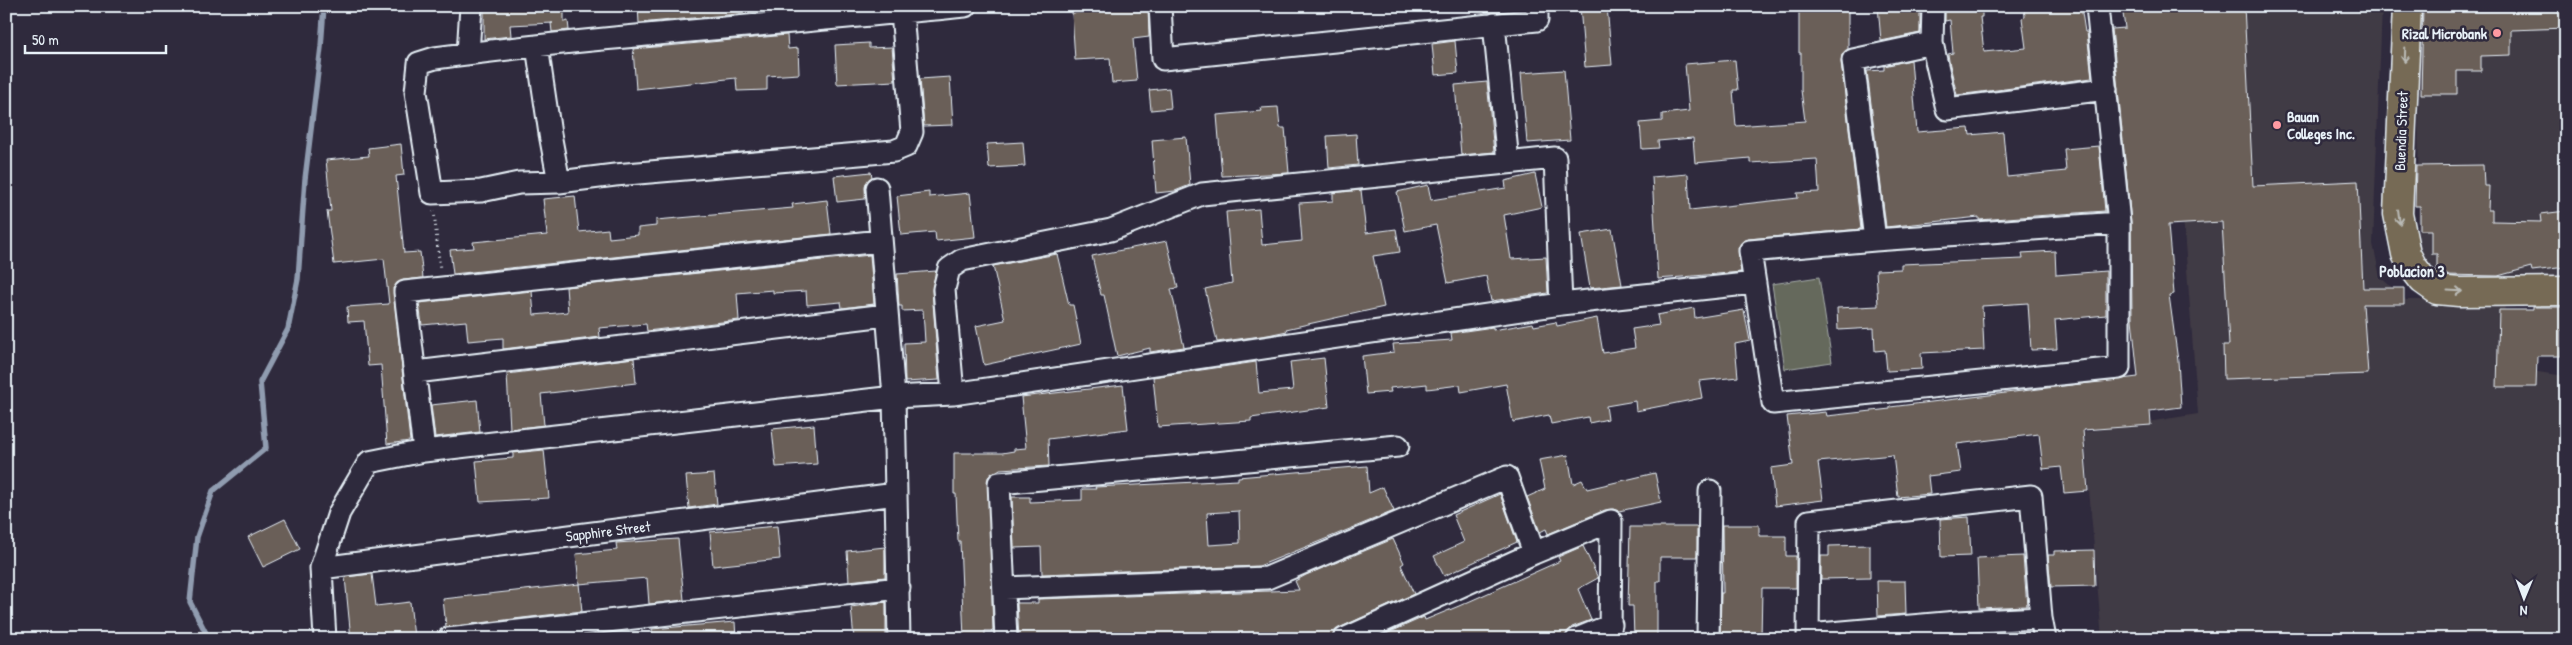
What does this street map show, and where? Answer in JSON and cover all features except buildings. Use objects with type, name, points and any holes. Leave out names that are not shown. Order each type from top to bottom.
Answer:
[{"type":"main road","name":"Buendia Street","points":[[2407,6],[2398,214],[2406,254],[2423,280],[2437,290],[2459,292],[2566,291]]},
{"type":"street","points":[[468,54],[471,6]]},
{"type":"street","points":[[902,9],[912,132],[906,146],[894,151],[615,175],[560,182],[518,183],[481,191],[432,193],[416,92],[419,63],[435,58],[537,46],[902,9],[964,6]]},
{"type":"street","points":[[1160,6],[1163,59],[1537,20],[1537,6]]},
{"type":"street","points":[[1933,6],[1932,43],[1947,109],[2106,89]]},
{"type":"street","points":[[2096,6],[2119,223],[2118,368],[1773,403],[1750,251],[1875,240],[2119,223]]},
{"type":"street","points":[[1494,24],[1508,162]]},
{"type":"street","points":[[1875,240],[1853,60],[1932,43]]},
{"type":"street","points":[[537,46],[550,134],[560,182]]},
{"type":"street","points":[[953,394],[944,289],[949,269],[962,260],[1111,230],[1202,194],[1555,158],[1561,304]]},
{"type":"street","points":[[877,188],[894,397],[899,639]]},
{"type":"street","points":[[424,451],[406,292],[880,242]]},
{"type":"street","points":[[325,639],[321,568],[339,513],[369,462],[424,451],[894,397],[953,394],[1561,304],[1755,283]]},
{"type":"street","points":[[416,372],[886,315]]},
{"type":"street","points":[[1006,639],[999,483],[1398,446]]},
{"type":"street","points":[[1005,588],[1267,578],[1507,477],[1534,553]]},
{"type":"street","points":[[1708,639],[1710,491]]},
{"type":"street","name":"Sapphire Street","points":[[321,568],[896,494]]},
{"type":"street","points":[[2041,618],[1957,622],[1808,637],[1809,521],[2031,496],[2041,618],[2045,639]]},
{"type":"street","points":[[1344,639],[1534,553],[1611,521],[1611,632],[1577,639]]},
{"type":"street","points":[[448,639],[899,588]]},
{"type":"path","points":[[432,193],[442,288]]},
{"type":"shaded area","points":[[2167,6],[2382,6],[2373,244],[2380,277],[2406,300],[2505,299],[2503,367],[2566,376],[2566,639],[2102,639],[2084,432],[2198,414]]},
{"type":"shaded area","points":[[2419,6],[2566,6],[2566,280],[2451,281],[2422,257],[2418,239]]},
{"type":"green space","points":[[1819,277],[1832,362],[1785,369],[1772,284]]},
{"type":"waterway","points":[[209,639],[190,602],[197,537],[213,491],[266,448],[260,382],[288,329],[298,279],[305,179],[324,6]]},
{"type":"place","name":"Rizal Microbank","points":[[2497,33]]},
{"type":"place","name":"Bauan Colleges Inc.","points":[[2277,125]]},
{"type":"district","name":"Poblacion 3","points":[[2412,271]]}]
